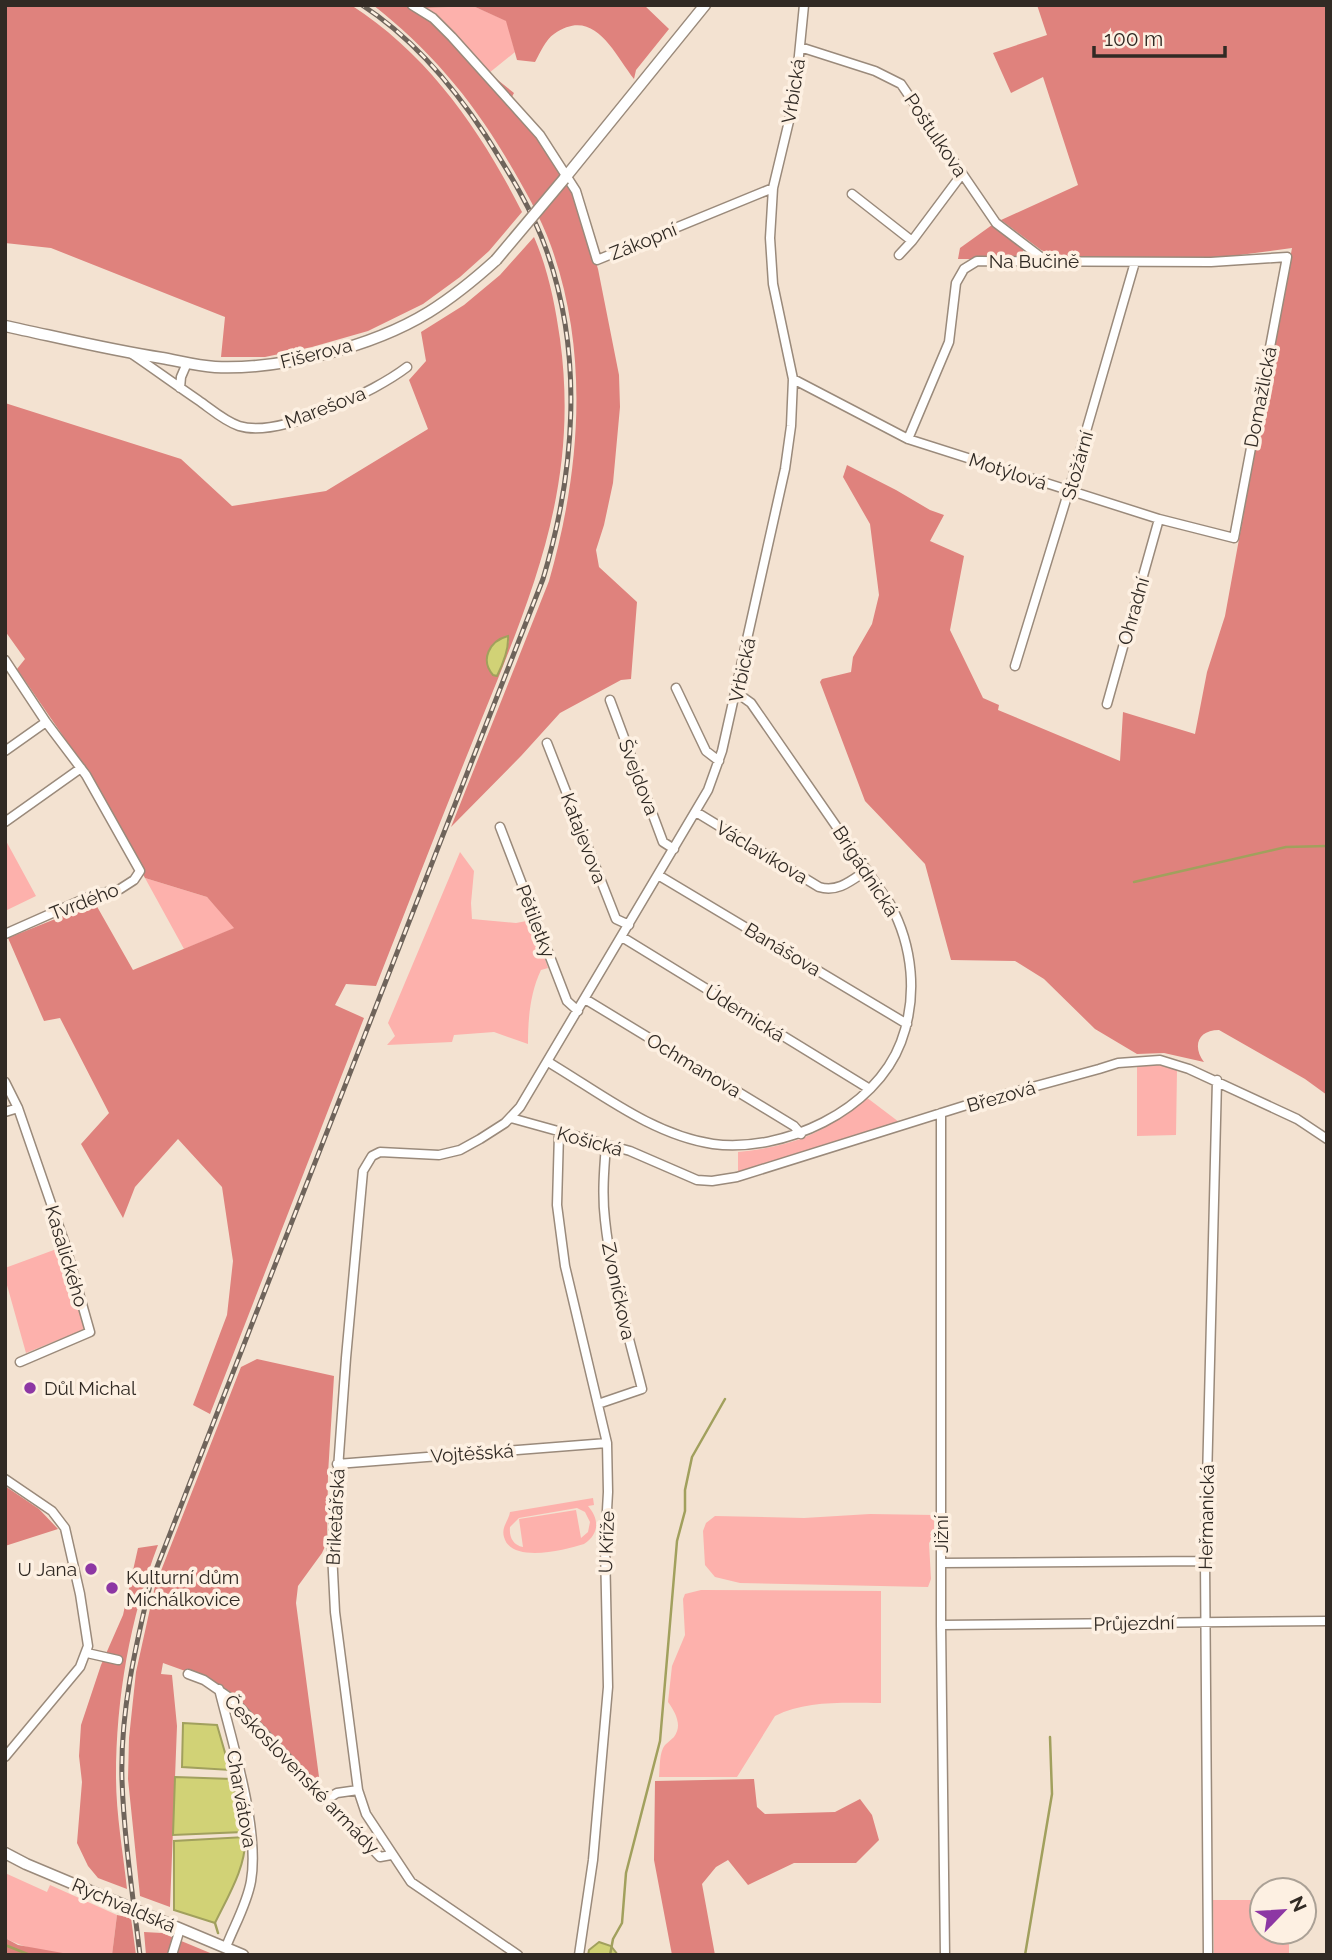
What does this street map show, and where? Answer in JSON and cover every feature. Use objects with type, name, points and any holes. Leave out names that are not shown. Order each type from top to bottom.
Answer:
[{"type":"street","points":[[412,5],[433,18],[452,37],[540,135],[566,177]]},
{"type":"street","name":"Fišerova","points":[[5,326],[132,354],[187,363],[213,367],[256,367],[301,361],[352,346],[427,313],[467,285],[496,260],[705,5]]},
{"type":"street","name":"Vrbická","points":[[363,1171],[372,1156],[380,1152],[449,1154],[480,1139],[511,1118],[548,1062],[696,812],[719,761],[737,693],[786,469],[791,426],[793,379],[773,284],[770,239],[773,188],[795,96],[804,5]]},
{"type":"street","name":"Poštulkova","points":[[800,47],[875,71],[901,84],[996,223],[1046,261]]},
{"type":"street","points":[[900,255],[962,174]]},
{"type":"street","name":"Zákopní","points":[[566,177],[576,191],[597,260],[773,188]]},
{"type":"street","points":[[852,194],[912,241]]},
{"type":"street","name":"Na Bučině","points":[[908,439],[949,342],[956,283],[964,269],[977,261],[1211,262],[1287,257]]},
{"type":"street","name":"Domažlická","points":[[1234,538],[1287,257]]},
{"type":"street","name":"Stožární","points":[[1015,666],[1135,262]]},
{"type":"street","name":"Marešova","points":[[132,354],[231,421],[240,426],[257,428],[295,422],[316,414],[389,381],[407,367]]},
{"type":"street","points":[[180,388],[181,376],[187,363]]},
{"type":"street","name":"Motýlová","points":[[793,379],[908,439],[1159,519],[1234,538]]},
{"type":"street","name":"Ohradní","points":[[1107,704],[1159,519]]},
{"type":"street","points":[[5,660],[46,722],[81,768],[5,822]]},
{"type":"street","points":[[676,688],[706,751],[719,761]]},
{"type":"street","name":"Brigádnická","points":[[548,1062],[649,1123],[675,1135],[698,1141],[735,1145],[760,1144],[801,1134],[840,1113],[868,1088],[892,1060],[900,1045],[907,1024],[912,988],[898,918],[751,703],[737,693]]},
{"type":"street","name":"Švejdova","points":[[610,700],[663,842],[674,849]]},
{"type":"street","points":[[5,751],[46,722]]},
{"type":"street","name":"Katajevova","points":[[547,743],[616,919],[629,925]]},
{"type":"street","name":"Tvrdého","points":[[5,933],[93,895],[120,889],[141,871],[81,768]]},
{"type":"street","name":"Václavíkova","points":[[696,812],[819,887],[837,888],[867,870]]},
{"type":"street","name":"Pětiletky","points":[[500,827],[567,1001],[578,1011]]},
{"type":"street","name":"Banášova","points":[[658,875],[907,1024]]},
{"type":"street","name":"Údernická","points":[[622,937],[868,1088]]},
{"type":"street","name":"Ochmanova","points":[[585,999],[794,1126],[801,1134]]},
{"type":"street","name":"Březová","points":[[667,1167],[697,1180],[712,1181],[737,1177],[941,1113],[1118,1063],[1160,1060],[1217,1080],[1297,1119],[1327,1139]]},
{"type":"street","name":"Heřmanická","points":[[1208,1955],[1205,1561],[1217,1080]]},
{"type":"street","name":"Kasalického","points":[[5,1082],[18,1108],[65,1244],[90,1332],[20,1362]]},
{"type":"street","points":[[5,1112],[18,1108]]},
{"type":"street","name":"Jižní","points":[[941,1113],[941,1625],[945,1955]]},
{"type":"street","name":"Košická","points":[[511,1118],[606,1145],[667,1167]]},
{"type":"street","name":"U Kříže","points":[[559,1133],[557,1205],[563,1254],[607,1443],[605,1547],[608,1687],[593,1860],[579,1955]]},
{"type":"street","name":"Zvoníčkova","points":[[598,1404],[642,1389],[607,1240],[603,1182],[606,1145]]},
{"type":"street","name":"Briketářská","points":[[363,1171],[337,1464],[332,1583],[358,1790],[366,1814],[391,1855]]},
{"type":"street","name":"Vojtěšská","points":[[337,1464],[607,1443]]},
{"type":"street","points":[[5,1479],[52,1511],[65,1528],[88,1638],[87,1653],[80,1667],[5,1757]]},
{"type":"street","points":[[941,1563],[1205,1561]]},
{"type":"street","name":"Průjezdní","points":[[941,1625],[1327,1621]]},
{"type":"street","points":[[87,1653],[118,1660]]},
{"type":"street","name":"Československé armády","points":[[188,1674],[204,1680],[233,1700],[380,1857],[391,1855],[421,1891],[518,1955]]},
{"type":"street","name":"Charvátova","points":[[219,1689],[250,1820],[253,1854],[249,1891],[226,1947]]},
{"type":"street","points":[[327,1799],[337,1793],[358,1790]]},
{"type":"street","name":"Rychvaldská","points":[[5,1853],[243,1955]]},
{"type":"street","points":[[172,1955],[180,1929]]},
{"type":"shaded area","points":[[5,5],[351,5],[405,47],[429,71],[470,124],[522,212],[489,251],[460,277],[423,304],[368,331],[265,357],[221,357],[225,317],[51,248],[5,243]]},
{"type":"shaded area","points":[[373,5],[644,5],[669,29],[636,70],[634,79],[601,36],[580,25],[568,27],[551,36],[535,62],[517,60],[506,21],[473,6],[423,8],[436,17],[489,73],[514,93],[507,106],[536,134],[574,192],[598,269],[619,375],[620,407],[613,483],[596,550],[599,567],[637,602],[631,679],[621,680],[560,713],[451,827],[549,581],[560,540],[574,456],[576,371],[572,329],[563,287],[547,234],[524,189],[491,134],[462,93],[411,38]]},
{"type":"shaded area","points":[[1037,5],[1327,5],[1327,1095],[1305,1079],[1219,1030],[1206,1033],[1199,1040],[1198,1050],[1204,1062],[1164,1053],[1137,1054],[1095,1029],[1044,979],[1015,961],[951,960],[925,864],[865,801],[820,682],[822,679],[851,672],[853,657],[872,624],[879,595],[870,524],[843,477],[847,465],[944,515],[930,541],[964,556],[950,630],[983,698],[999,705],[998,710],[1120,761],[1123,712],[1195,734],[1207,672],[1225,616],[1292,248],[1217,258],[1055,256],[1041,250],[1001,220],[1078,185],[1043,77],[1011,93],[993,53],[1047,35]]},
{"type":"shaded area","points":[[473,6],[507,21],[515,52],[489,73],[450,29],[422,8]]},
{"type":"shaded area","points":[[992,225],[1024,249],[1020,259],[958,259],[960,248]]},
{"type":"shaded area","points":[[534,237],[547,274],[556,313],[565,395],[563,448],[556,498],[544,547],[512,643],[376,986],[346,984],[335,1005],[364,1018],[210,1414],[193,1405],[227,1315],[233,1261],[222,1187],[178,1139],[135,1187],[123,1218],[81,1144],[109,1113],[60,1018],[44,1021],[8,938],[95,903],[133,970],[234,928],[207,897],[145,878],[85,768],[17,669],[25,659],[5,631],[5,403],[181,459],[232,506],[326,491],[428,429],[409,380],[426,361],[421,332],[464,305],[500,275]],"holes":[[[509,640],[503,662],[490,647]]]},
{"type":"shaded area","points":[[508,636],[503,661],[497,676],[493,675],[487,657],[496,642]]},
{"type":"shaded area","points":[[5,839],[36,896],[5,911]]},
{"type":"shaded area","points":[[460,852],[474,871],[472,919],[516,923],[532,920],[548,968],[541,970],[534,988],[528,1044],[494,1032],[454,1035],[452,1042],[387,1045],[395,1036],[388,1023]]},
{"type":"shaded area","points":[[145,878],[207,897],[235,928],[184,949]]},
{"type":"shaded area","points":[[1155,1064],[1177,1070],[1176,1135],[1137,1136],[1137,1066]]},
{"type":"shaded area","points":[[866,1097],[899,1122],[738,1172],[738,1152],[776,1146],[807,1136],[836,1120]]},
{"type":"shaded area","points":[[62,1247],[85,1329],[26,1353],[5,1278],[5,1268]]},
{"type":"shaded area","points":[[257,1359],[334,1376],[327,1542],[298,1586],[296,1603],[319,1777],[315,1781],[229,1691],[213,1681],[163,1663],[161,1674],[172,1675],[177,1726],[170,1907],[140,1896],[128,1779],[136,1672],[155,1586],[241,1367]]},
{"type":"shaded area","points":[[5,1486],[39,1509],[58,1529],[5,1546]]},
{"type":"shaded area","points":[[593,1498],[594,1505],[588,1506],[595,1516],[596,1526],[593,1536],[584,1544],[552,1552],[527,1553],[509,1545],[504,1537],[510,1512]],"holes":[[[577,1508],[585,1512],[590,1522],[588,1532],[581,1538],[576,1510],[519,1519],[523,1547],[511,1537],[510,1527],[519,1518]]]},
{"type":"shaded area","points":[[870,1514],[934,1515],[934,1536],[929,1543],[931,1579],[928,1587],[740,1583],[715,1577],[705,1565],[703,1531],[706,1523],[715,1516],[804,1518]]},
{"type":"shaded area","points":[[158,1545],[132,1630],[119,1718],[116,1791],[127,1889],[98,1878],[88,1866],[77,1843],[82,1782],[79,1756],[81,1725],[101,1665],[123,1615],[138,1548]]},
{"type":"shaded area","points":[[701,1590],[881,1591],[881,1703],[813,1705],[775,1716],[737,1777],[659,1777],[663,1748],[674,1737],[678,1728],[675,1714],[668,1702],[672,1666],[685,1635],[683,1599],[685,1594]]},
{"type":"shaded area","points":[[183,1723],[217,1725],[230,1770],[182,1767]]},
{"type":"shaded area","points":[[175,1777],[232,1779],[243,1832],[173,1835]]},
{"type":"shaded area","points":[[754,1779],[757,1807],[765,1814],[835,1812],[860,1799],[872,1815],[879,1840],[856,1863],[794,1863],[748,1885],[728,1860],[716,1867],[702,1884],[715,1955],[672,1955],[654,1860],[655,1781]]},
{"type":"shaded area","points":[[245,1837],[240,1870],[215,1923],[174,1910],[174,1841]]},
{"type":"shaded area","points":[[5,1873],[47,1892],[50,1885],[117,1915],[112,1955],[44,1951],[5,1938]]},
{"type":"shaded area","points":[[1213,1900],[1248,1900],[1248,1946],[1289,1946],[1289,1955],[1214,1955]]},
{"type":"shaded area","points":[[117,1915],[131,1918],[136,1955],[112,1955]]},
{"type":"shaded area","points":[[144,1932],[162,1933],[215,1955],[146,1955]]},
{"type":"shaded area","points":[[5,1938],[18,1945],[74,1955],[5,1955]]},
{"type":"shaded area","points":[[599,1942],[611,1946],[618,1955],[588,1955],[589,1950]]},
{"type":"waterway","points":[[1134,882],[1286,847],[1327,846]]},
{"type":"waterway","points":[[610,1955],[613,1939],[622,1923],[626,1873],[660,1741],[677,1541],[685,1511],[685,1490],[692,1457],[725,1399]]},
{"type":"waterway","points":[[1025,1955],[1052,1794],[1050,1737]]},
{"type":"waterway","points":[[215,1923],[218,1933]]},
{"type":"waterway","points":[[5,1945],[30,1955]]},
{"type":"railway","points":[[140,1955],[125,1824],[122,1755],[130,1681],[150,1585],[543,579],[554,538],[568,456],[571,414],[566,330],[558,289],[534,219],[486,136],[446,81],[398,32],[362,5]]},
{"type":"place","name":"Důl Michal","points":[[30,1388]]},
{"type":"place","name":"U Jana","points":[[91,1569]]},
{"type":"place","name":"Kulturní dům Michálkovice","points":[[112,1588]]}]
